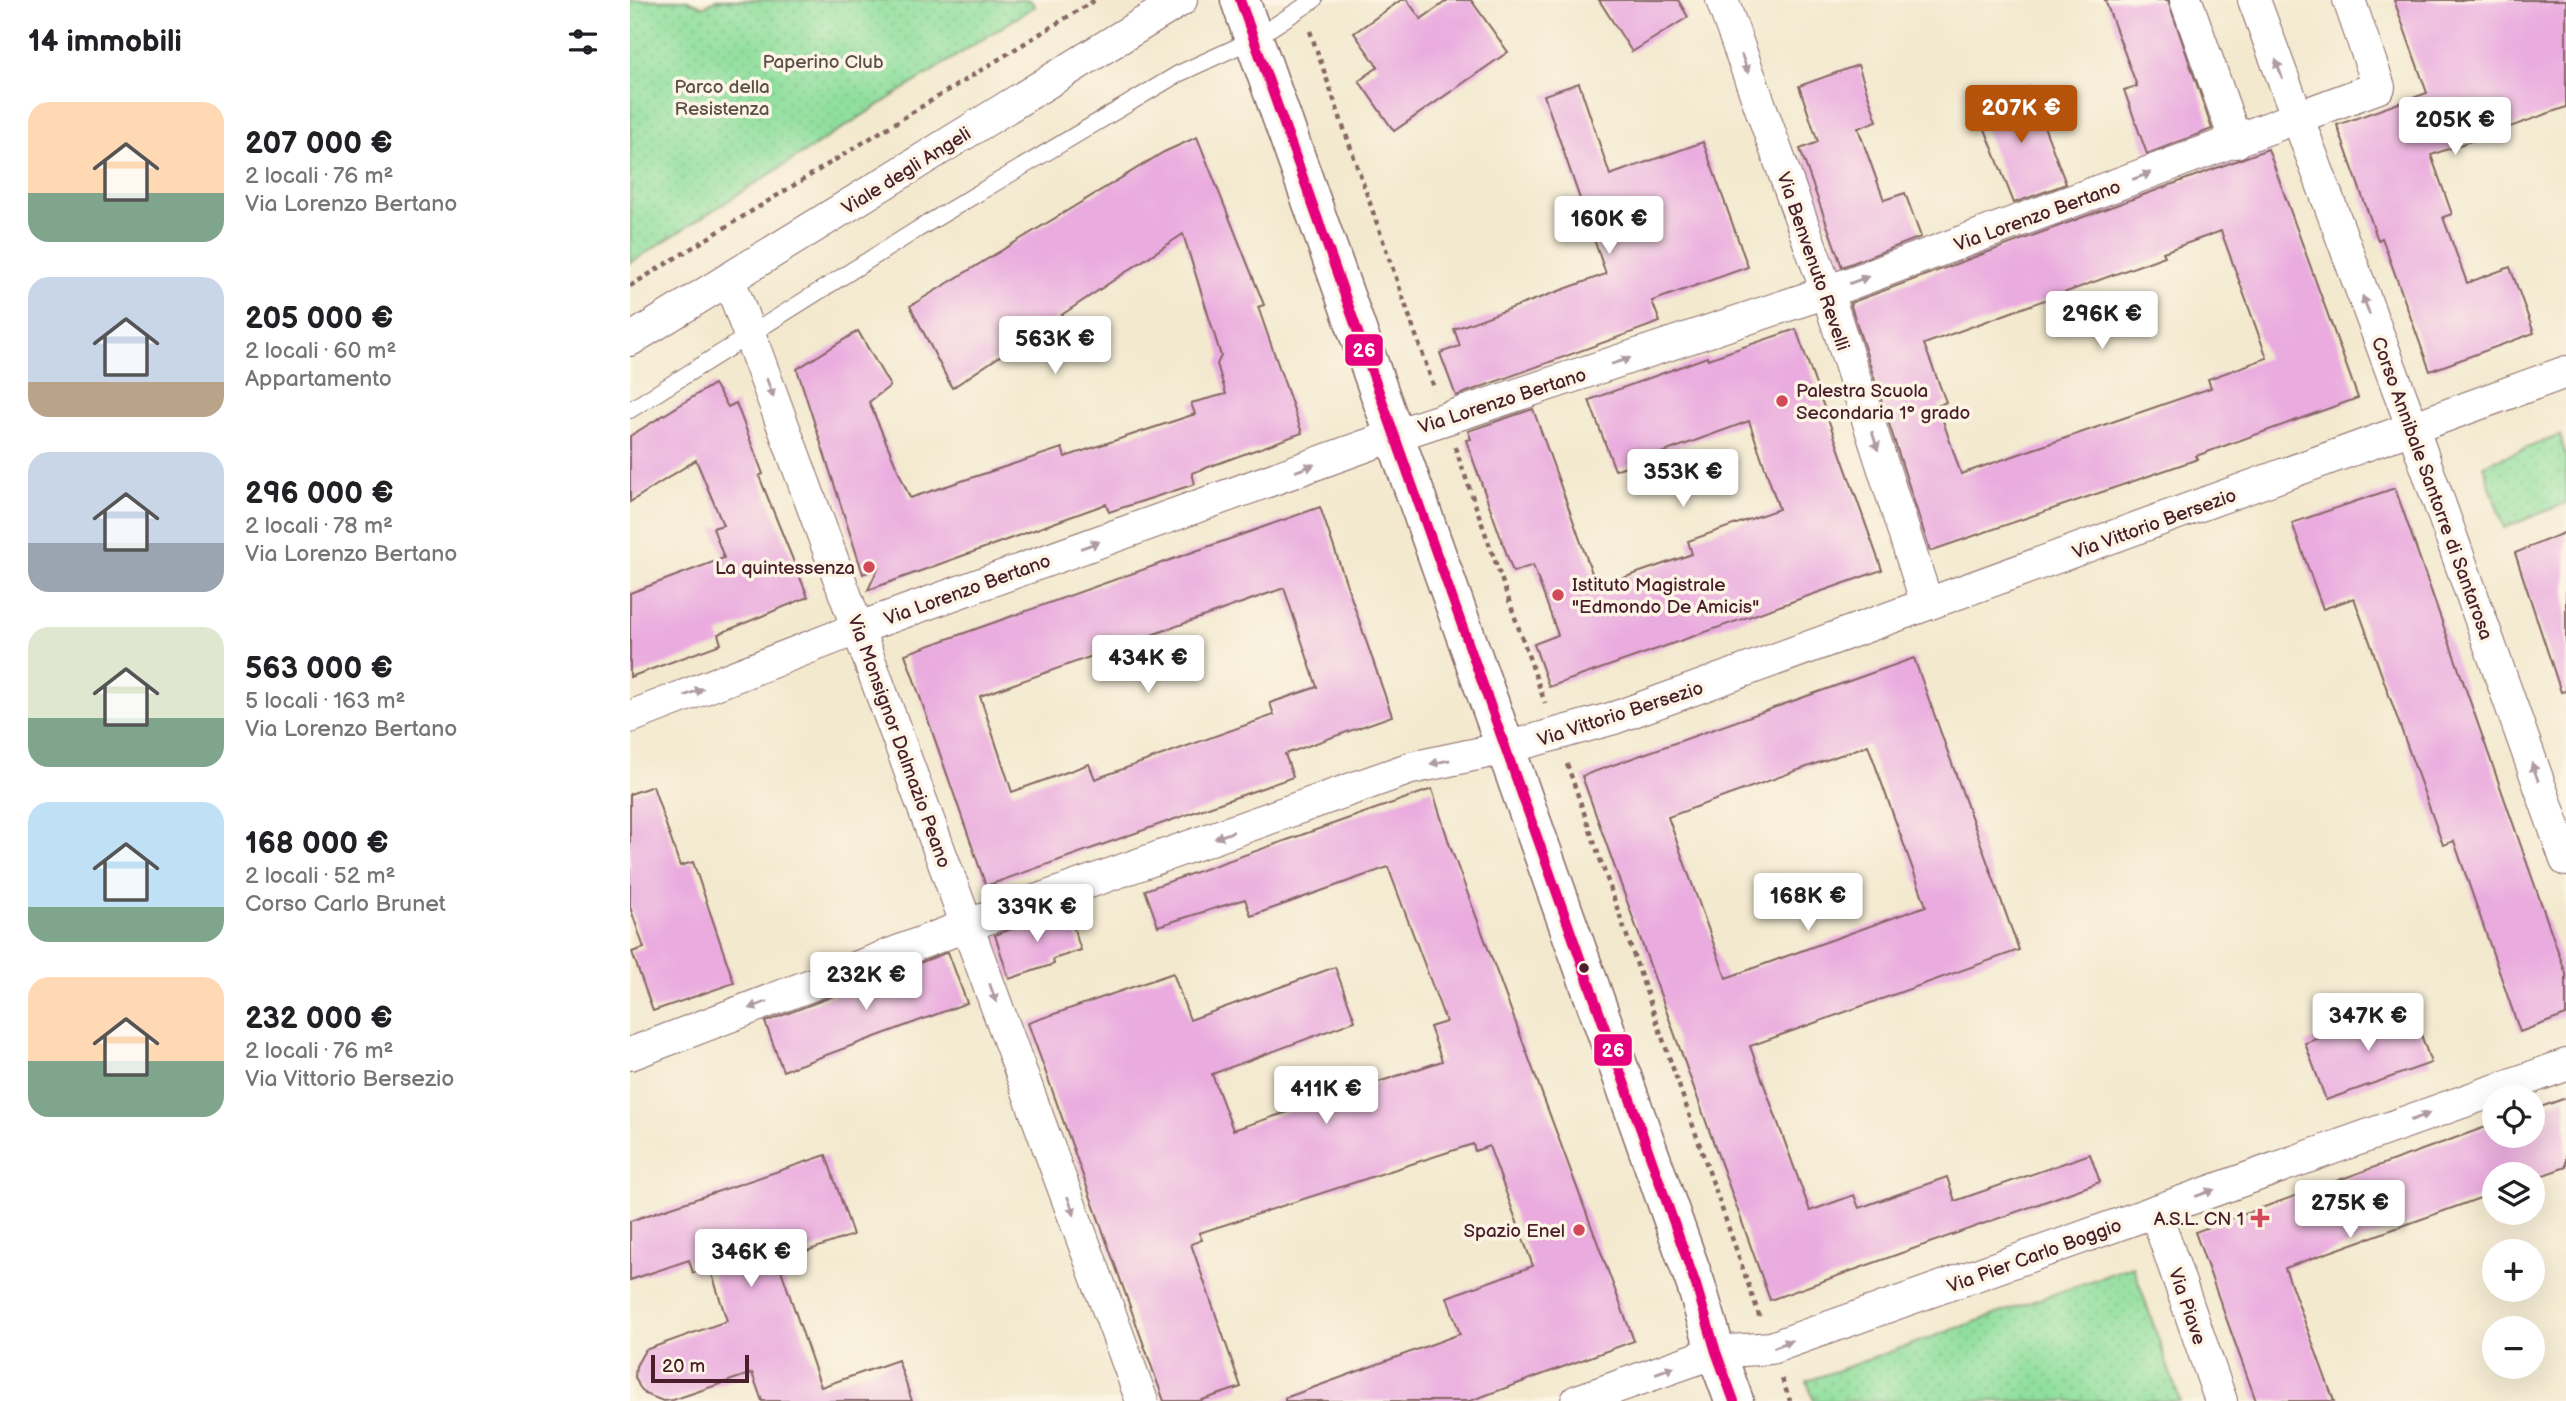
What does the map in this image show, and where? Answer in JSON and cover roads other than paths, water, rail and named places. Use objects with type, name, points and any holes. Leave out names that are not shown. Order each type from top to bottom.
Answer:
[{"type":"street","name":"Viale degli Angeli","points":[[630,340],[1181,0]]},
{"type":"street","points":[[1240,0],[1696,1285],[1734,1401]]},
{"type":"street","name":"Via Benvenuto Revelli","points":[[1721,0],[1826,292],[1927,604]]},
{"type":"street","points":[[2186,0],[2236,142]]},
{"type":"street","name":"Corso Annibale Santorre di Santarosa","points":[[2254,0],[2413,429],[2566,860]]},
{"type":"street","points":[[2296,117],[2379,87],[2349,0]]},
{"type":"street","name":"Via Lorenzo Bertano","points":[[630,717],[859,628],[1393,436],[1826,292],[2236,142],[2296,117]]},
{"type":"street","name":"Via Monsignor Dalmazio Peano","points":[[729,279],[1142,1401]]},
{"type":"street","name":"Via Vittorio Bersezio","points":[[630,1054],[968,925],[1411,768],[1506,748],[1614,718],[2566,372]]},
{"type":"street","name":"Via Pier Carlo Boggio","points":[[1577,1401],[1716,1352],[1771,1348],[2566,1065]]},
{"type":"street","name":"Via Piave","points":[[2155,1211],[2221,1401]]},
{"type":"lane","points":[[630,410],[918,229],[1166,82],[1254,39],[1308,4]]},
{"type":"place","name":"Palestra Scuola Secondaria 1° grado","points":[[1782,401]]},
{"type":"place","name":"La quintessenza","points":[[869,567]]},
{"type":"place","name":"Istituto Magistrale \"Edmondo De Amicis\"","points":[[1558,595]]},
{"type":"place","name":"A.S.L. CN 1","points":[[2260,1218]]},
{"type":"place","name":"Spazio Enel","points":[[1579,1230]]},
{"type":"park label","name":"Paperino Club","points":[[823,61]]},
{"type":"park label","name":"Parco della Resistenza","points":[[722,97]]}]
